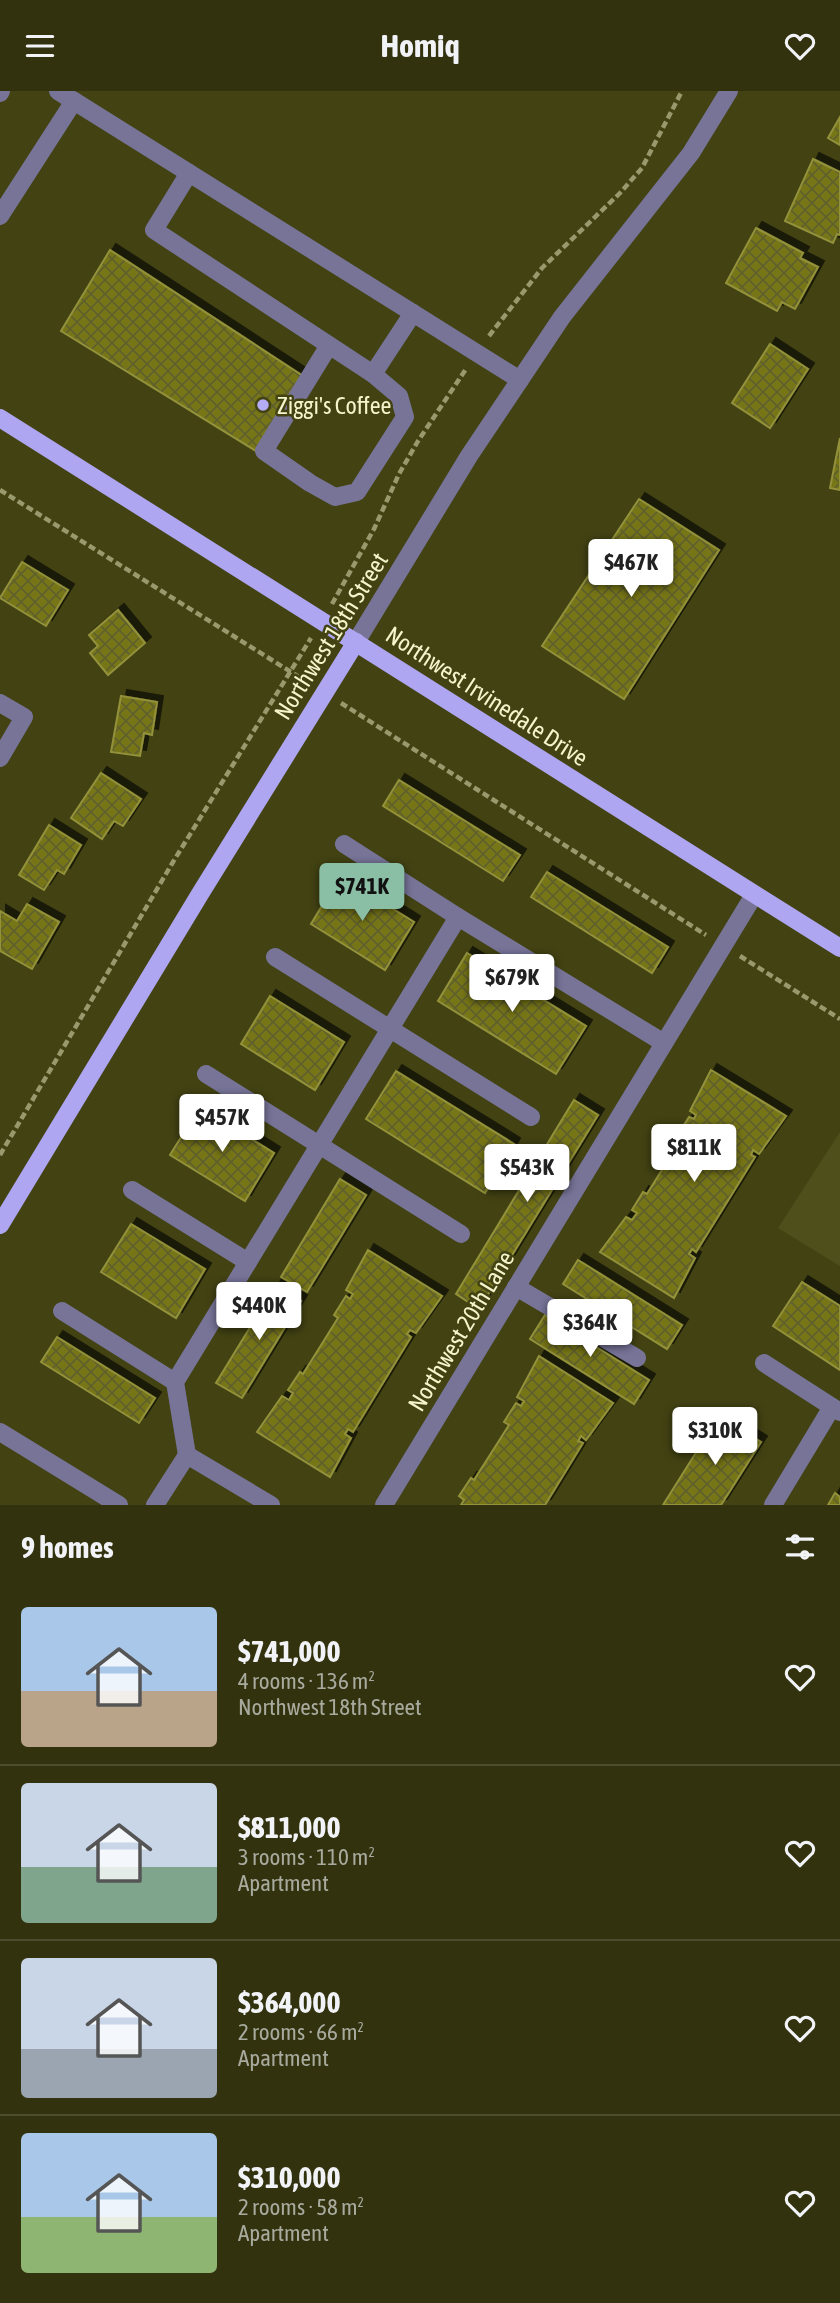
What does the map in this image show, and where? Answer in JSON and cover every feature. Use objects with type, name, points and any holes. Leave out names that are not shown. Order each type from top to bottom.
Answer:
[{"type":"main road","name":"Northwest Irvinedale Drive","points":[[0,418],[840,949]]},
{"type":"main road","name":"Northwest 18th Street","points":[[0,1225],[356,642]]},
{"type":"street","points":[[58,91],[520,380]]},
{"type":"street","name":"Northwest 18th Street","points":[[356,642],[469,456],[562,317],[691,153],[729,91]]},
{"type":"street","points":[[0,216],[74,101]]},
{"type":"street","points":[[188,173],[154,230],[373,375],[399,396],[405,417],[357,492],[335,497],[264,451],[328,347]]},
{"type":"street","points":[[373,375],[413,313]]},
{"type":"street","points":[[0,703],[24,717],[0,758]]},
{"type":"street","points":[[344,844],[664,1043]]},
{"type":"street","name":"Northwest 20th Lane","points":[[384,1505],[754,894]]},
{"type":"street","points":[[155,1505],[187,1455],[175,1382],[458,917]]},
{"type":"street","points":[[275,957],[531,1117]]},
{"type":"street","points":[[206,1075],[461,1234]]},
{"type":"street","points":[[132,1190],[248,1262]]},
{"type":"street","points":[[516,1287],[637,1358]]},
{"type":"street","points":[[62,1311],[175,1382]]},
{"type":"street","points":[[764,1363],[836,1409],[773,1505]]},
{"type":"street","points":[[0,1432],[119,1505]]},
{"type":"street","points":[[187,1455],[271,1505]]},
{"type":"path","points":[[0,490],[840,1019]]},
{"type":"shaded area","points":[[840,1132],[840,1266],[778,1228]]},
{"type":"building","points":[[840,117],[840,145],[828,138]]},
{"type":"building","points":[[813,159],[840,172],[840,235],[837,234],[833,243],[785,221]]},
{"type":"building","points":[[756,228],[803,253],[800,258],[818,267],[795,309],[782,302],[777,311],[726,283]]},
{"type":"building","points":[[110,250],[303,376],[256,451],[61,331]]},
{"type":"building","points":[[770,344],[808,369],[770,428],[732,403]]},
{"type":"building","points":[[840,438],[840,490],[830,488]]},
{"type":"building","points":[[639,499],[719,550],[624,699],[542,646]]},
{"type":"building","points":[[22,562],[68,590],[46,626],[0,598]]},
{"type":"building","points":[[118,610],[145,643],[108,675],[90,653],[98,646],[89,635]]},
{"type":"building","points":[[121,696],[157,702],[152,735],[144,733],[140,756],[111,752]]},
{"type":"building","points":[[101,773],[141,799],[123,826],[114,821],[102,839],[71,818]]},
{"type":"building","points":[[399,780],[520,855],[503,881],[383,806]]},
{"type":"building","points":[[49,825],[81,845],[64,874],[57,870],[44,890],[19,875]]},
{"type":"building","points":[[547,872],[668,947],[652,973],[531,897]]},
{"type":"building","points":[[340,876],[414,922],[385,970],[311,924]]},
{"type":"building","points":[[27,904],[59,922],[32,969],[0,951],[0,911],[17,921]]},
{"type":"building","points":[[467,953],[586,1026],[556,1074],[438,1001]]},
{"type":"building","points":[[270,996],[344,1042],[315,1090],[241,1044]]},
{"type":"building","points":[[711,1070],[786,1116],[759,1154],[753,1150],[751,1155],[755,1157],[696,1252],[692,1249],[689,1254],[695,1258],[674,1298],[600,1252],[626,1217],[632,1220],[637,1213],[632,1210],[643,1192],[647,1194],[681,1139],[677,1136],[689,1117],[694,1119],[696,1115],[690,1111]]},
{"type":"building","points":[[396,1071],[514,1144],[485,1193],[366,1119]]},
{"type":"building","points":[[574,1100],[598,1115],[479,1309],[456,1294]]},
{"type":"building","points":[[200,1107],[274,1153],[245,1201],[170,1155]]},
{"type":"building","points":[[340,1179],[366,1195],[307,1292],[281,1277]]},
{"type":"building","points":[[131,1224],[205,1269],[176,1318],[101,1272]]},
{"type":"building","points":[[368,1250],[442,1296],[416,1333],[410,1330],[407,1334],[411,1337],[353,1432],[348,1429],[345,1434],[351,1438],[330,1477],[257,1432],[282,1396],[289,1400],[293,1393],[288,1390],[300,1372],[303,1374],[338,1318],[334,1315],[346,1296],[350,1299],[353,1294],[346,1290]]},
{"type":"building","points":[[578,1260],[682,1325],[667,1349],[563,1284]]},
{"type":"building","points":[[802,1282],[840,1306],[840,1370],[773,1326]]},
{"type":"building","points":[[276,1285],[301,1301],[242,1398],[216,1383]]},
{"type":"building","points":[[545,1315],[649,1380],[634,1404],[530,1339]]},
{"type":"building","points":[[57,1337],[155,1398],[139,1423],[41,1362]]},
{"type":"building","points":[[539,1356],[613,1403],[586,1440],[581,1436],[578,1441],[583,1443],[545,1505],[461,1505],[464,1500],[459,1496],[471,1478],[474,1480],[509,1425],[504,1422],[516,1403],[521,1406],[524,1401],[517,1397]]},
{"type":"building","points":[[719,1416],[761,1442],[721,1505],[663,1505]]},
{"type":"building","points":[[835,1493],[840,1497],[840,1505],[828,1505]]},
{"type":"place","name":"Ziggi's Coffee","points":[[263,405]]}]
